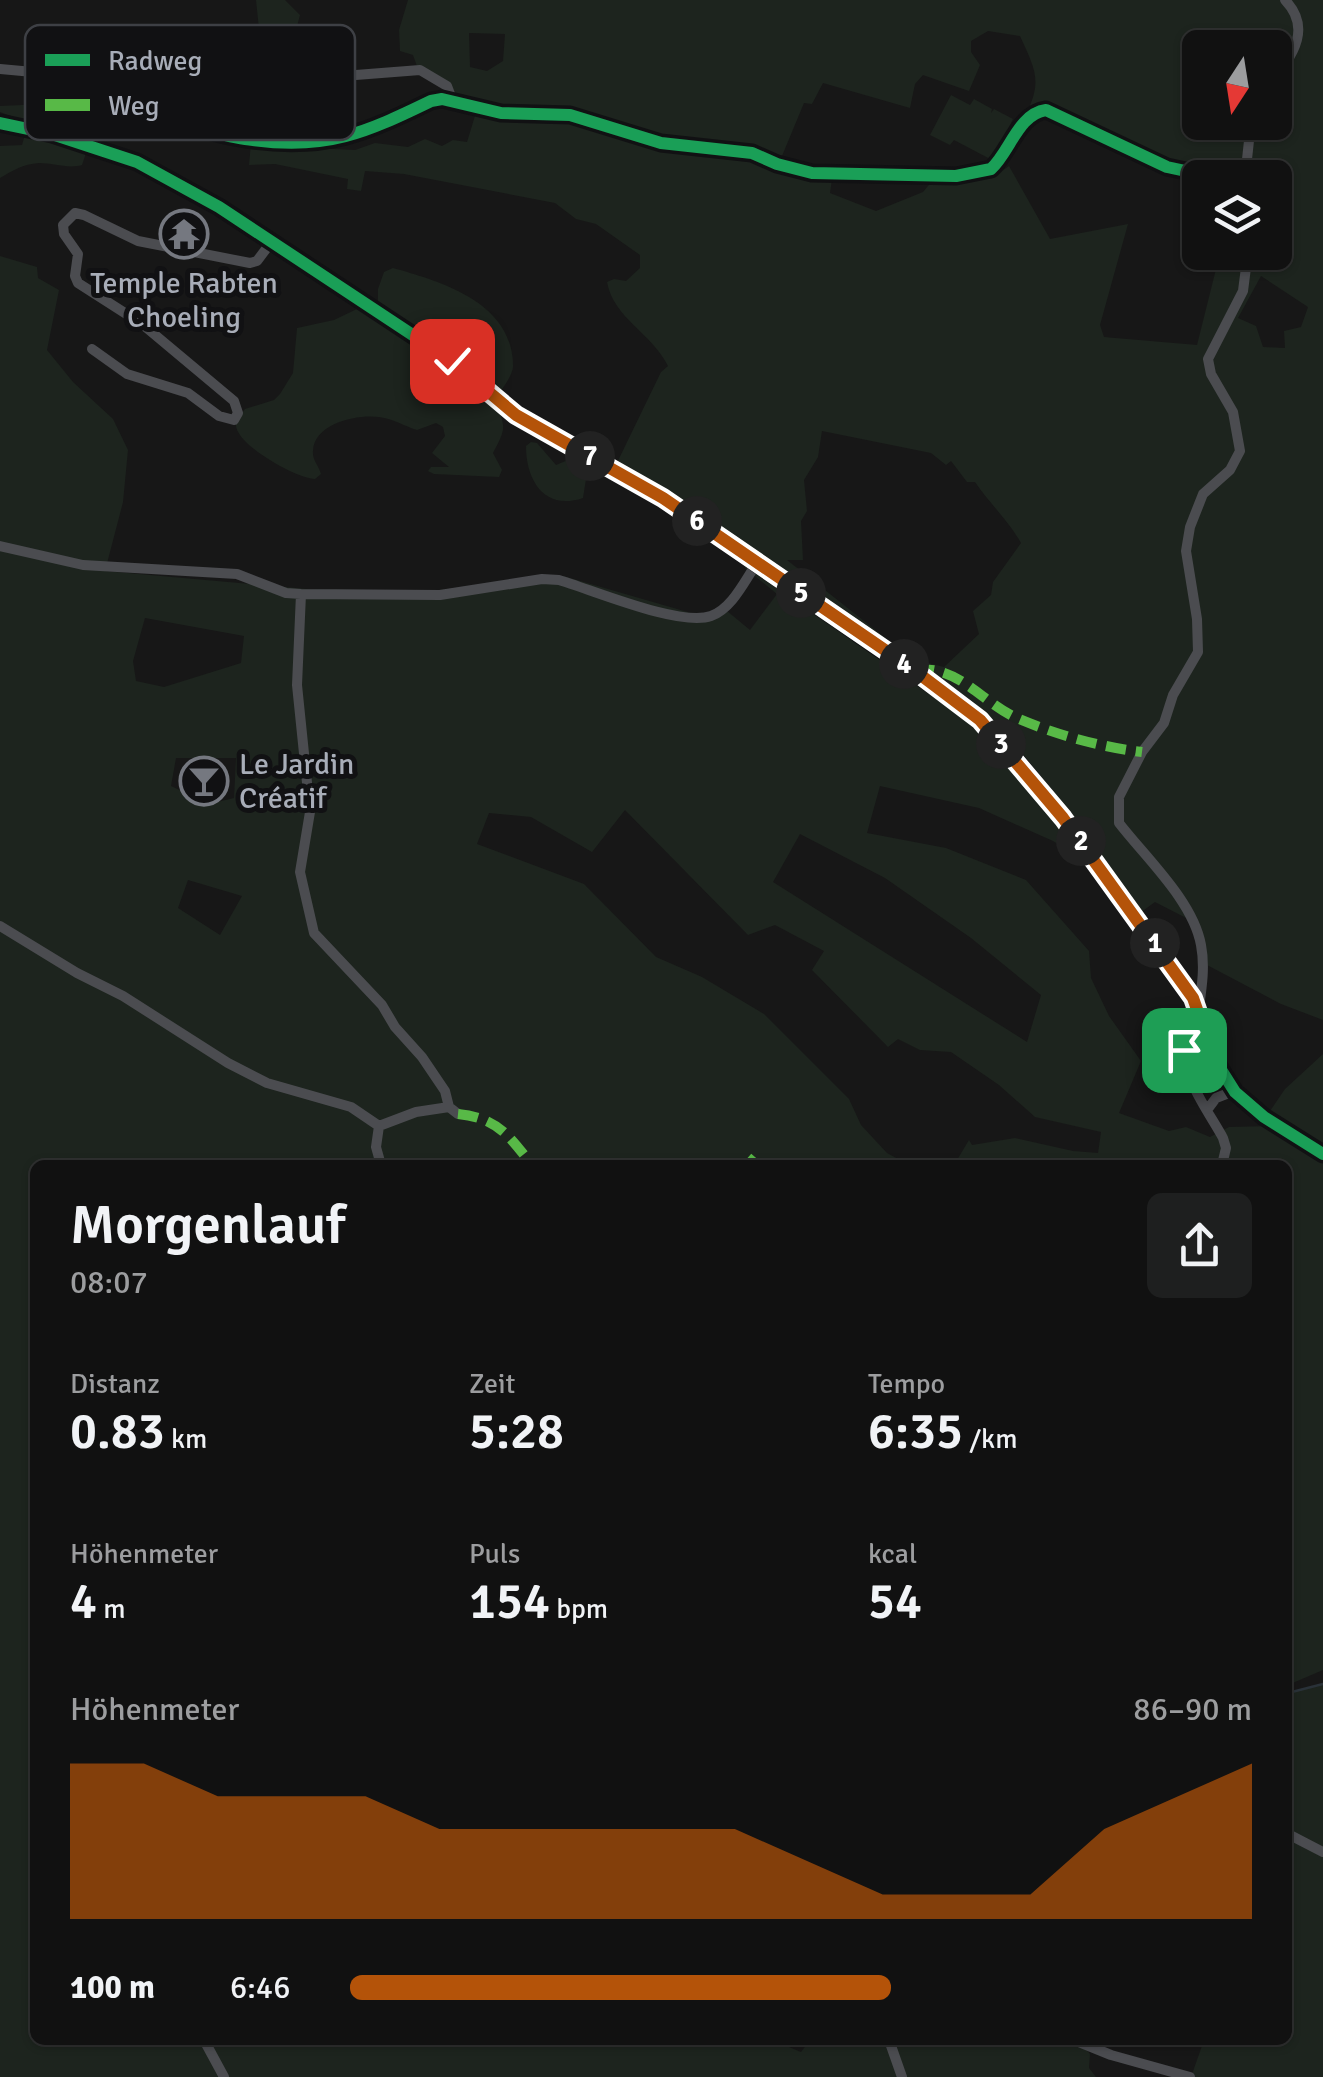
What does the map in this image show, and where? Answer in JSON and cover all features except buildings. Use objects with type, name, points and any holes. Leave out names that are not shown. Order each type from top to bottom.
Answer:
[{"type":"street","points":[[1285,0],[1298,19],[1300,31],[1292,53]]},
{"type":"street","points":[[0,69],[25,71]]},
{"type":"street","points":[[355,75],[420,70],[447,86],[453,102]]},
{"type":"street","points":[[355,133],[431,101],[453,102],[501,113],[570,115],[661,143],[752,152],[777,164],[812,173],[956,176],[991,170],[1026,120],[1046,110],[1167,167],[1182,170]]},
{"type":"street","points":[[0,123],[25,128]]},
{"type":"street","points":[[69,140],[155,170],[272,242],[452,361],[528,423],[663,498],[914,670],[980,720],[1063,818],[1193,998],[1218,1065],[1234,1091],[1264,1117],[1323,1154]]},
{"type":"street","points":[[251,140],[333,140]]},
{"type":"street","points":[[92,349],[127,374],[188,393],[219,416],[234,420],[238,414],[234,401],[142,324],[78,283],[78,254],[64,234],[63,225],[75,214],[84,214],[138,241],[250,263],[264,255],[272,242]]},
{"type":"street","points":[[1223,1160],[1226,1148],[1190,1080],[1184,1059],[1189,1031],[1199,1015],[1203,968],[1194,920],[1120,823],[1118,805],[1142,752],[1164,723],[1173,694],[1198,652],[1186,550],[1190,527],[1203,494],[1230,470],[1240,452],[1233,412],[1211,374],[1208,359],[1243,290],[1246,270]]},
{"type":"street","points":[[0,546],[83,565],[237,574],[286,593],[301,594],[440,595],[542,579],[559,580],[669,616],[691,619],[722,610],[757,563]]},
{"type":"street","points":[[301,594],[296,685],[310,812],[300,872],[314,933],[367,986],[422,1057],[454,1111],[416,1112],[378,1126]]},
{"type":"street","points":[[0,926],[241,1070],[267,1083],[352,1106],[378,1126]]},
{"type":"street","points":[[1207,1110],[1216,1098],[1234,1091]]},
{"type":"street","points":[[378,1126],[380,1160]]},
{"type":"street","points":[[1292,1836],[1323,1852]]},
{"type":"street","points":[[207,2045],[224,2077]]},
{"type":"street","points":[[890,2045],[902,2077]]},
{"type":"street","points":[[1086,2045],[1190,2077]]},
{"type":"shaded area","points":[[256,0],[285,0],[300,15],[297,25],[259,25]]},
{"type":"shaded area","points":[[408,0],[1323,0],[1323,1020],[1281,1004],[1207,965],[1190,920],[1155,902],[1133,918],[1095,867],[1053,841],[979,808],[880,786],[867,833],[946,848],[1026,880],[1089,951],[1091,978],[1109,1016],[1141,1061],[1119,1113],[1169,1131],[1186,1127],[1210,1137],[1229,1127],[1273,1126],[1270,1111],[1285,1089],[1323,1054],[1323,1670],[1292,1683],[1292,1160],[957,1160],[969,1140],[972,1145],[1015,1138],[1098,1153],[1101,1132],[1035,1117],[999,1085],[951,1052],[920,1050],[898,1039],[888,1047],[812,970],[824,951],[775,925],[748,935],[625,810],[592,852],[531,817],[489,813],[477,844],[584,884],[656,957],[702,977],[764,1014],[849,1099],[861,1125],[887,1153],[900,1160],[30,1160],[30,2045],[784,2045],[801,2052],[806,2045],[1082,2045],[1090,2054],[1089,2068],[1096,2077],[0,2077],[0,256],[37,267],[38,278],[59,290],[47,350],[73,382],[113,419],[128,450],[123,502],[105,571],[307,589],[431,591],[563,576],[691,613],[703,615],[721,606],[750,630],[777,594],[745,568],[743,560],[661,500],[613,471],[661,372],[668,366],[617,306],[607,282],[626,281],[640,268],[640,255],[596,224],[576,219],[555,203],[404,174],[365,171],[361,191],[347,189],[348,179],[275,164],[249,165],[251,143],[240,140],[297,140],[313,148],[355,150],[375,143],[408,147],[425,139],[442,146],[453,140],[467,142],[478,106],[449,94],[419,72],[413,55],[400,51],[399,30]],"holes":[[[988,31],[1020,36],[1030,59],[1034,95],[1024,118],[1048,108],[1079,120],[1144,164],[1182,177],[1182,160],[1292,160],[1292,270],[1216,270],[1197,345],[1104,337],[1100,325],[1128,224],[1050,239],[1009,166],[992,178],[933,180],[923,192],[876,211],[830,193],[832,179],[812,179],[797,160],[782,156],[804,103],[812,104],[823,83],[910,108],[915,84],[923,75],[969,91],[980,65],[971,52],[971,41]],[[469,33],[505,34],[503,61],[487,71],[470,67]],[[1261,276],[1308,307],[1301,327],[1284,331],[1285,348],[1263,347],[1256,326],[1238,318]],[[822,431],[931,453],[946,465],[951,461],[967,482],[975,482],[1021,543],[993,582],[991,595],[973,611],[979,634],[944,667],[912,659],[787,560],[803,560],[801,521],[807,511],[804,480],[818,457]],[[145,618],[244,636],[241,663],[164,687],[136,681],[133,661]],[[176,758],[236,758],[234,798],[209,804],[171,786]],[[800,834],[885,878],[971,938],[1041,995],[1027,1042],[773,882]],[[188,880],[242,896],[220,935],[178,908]]]},
{"type":"shaded area","points":[[951,95],[970,105],[974,99],[992,109],[991,113],[994,109],[1013,119],[992,160],[954,140],[950,145],[930,135]]},
{"type":"shaded area","points":[[25,105],[25,120],[0,112],[0,106]]},
{"type":"shaded area","points":[[25,134],[25,140],[55,140],[87,150],[82,165],[33,164],[0,178],[0,146],[22,145]]},
{"type":"shaded area","points":[[393,268],[433,280],[472,299],[501,326],[510,344],[513,366],[496,402],[503,428],[493,453],[502,470],[499,477],[428,471],[431,467],[449,467],[432,453],[445,436],[443,427],[436,423],[417,430],[379,417],[338,422],[315,441],[313,454],[321,474],[315,479],[268,459],[238,431],[236,423],[245,409],[274,400],[293,373],[297,328],[378,305],[384,272]]},
{"type":"shaded area","points":[[537,443],[556,465],[568,460],[583,468],[583,498],[558,500],[540,490],[527,459],[526,446]]},
{"type":"shaded area","points":[[1323,1684],[1323,2077],[1191,2077],[1202,2045],[1292,2045],[1292,1692]]},
{"type":"waterway","points":[[1292,1692],[1323,1684]]},
{"type":"marked path","points":[[914,670],[944,673],[1005,712],[1048,730],[1142,752]]},
{"type":"marked path","points":[[458,1114],[493,1124],[528,1160]]},
{"type":"cycle path","points":[[355,133],[442,99],[501,113],[570,115],[661,143],[752,153],[812,173],[956,176],[991,169],[1021,126],[1046,110],[1167,167],[1182,170]]},
{"type":"cycle path","points":[[0,123],[25,128]]},
{"type":"cycle path","points":[[70,140],[137,162],[219,207],[452,361],[516,415],[663,498],[967,709],[994,734],[1063,818],[1193,998],[1218,1065],[1235,1092],[1264,1117],[1323,1154]]},
{"type":"cycle path","points":[[256,140],[324,140]]},
{"type":"place","name":"Temple Rabten Choeling","points":[[184,234]]},
{"type":"place","name":"Le Jardin Créatif","points":[[204,781]]},
{"type":"route","points":[[452,361],[516,415],[663,498],[914,670],[980,720],[1063,818],[1193,998],[1200,1018],[1191,1027],[1184,1050]]}]
